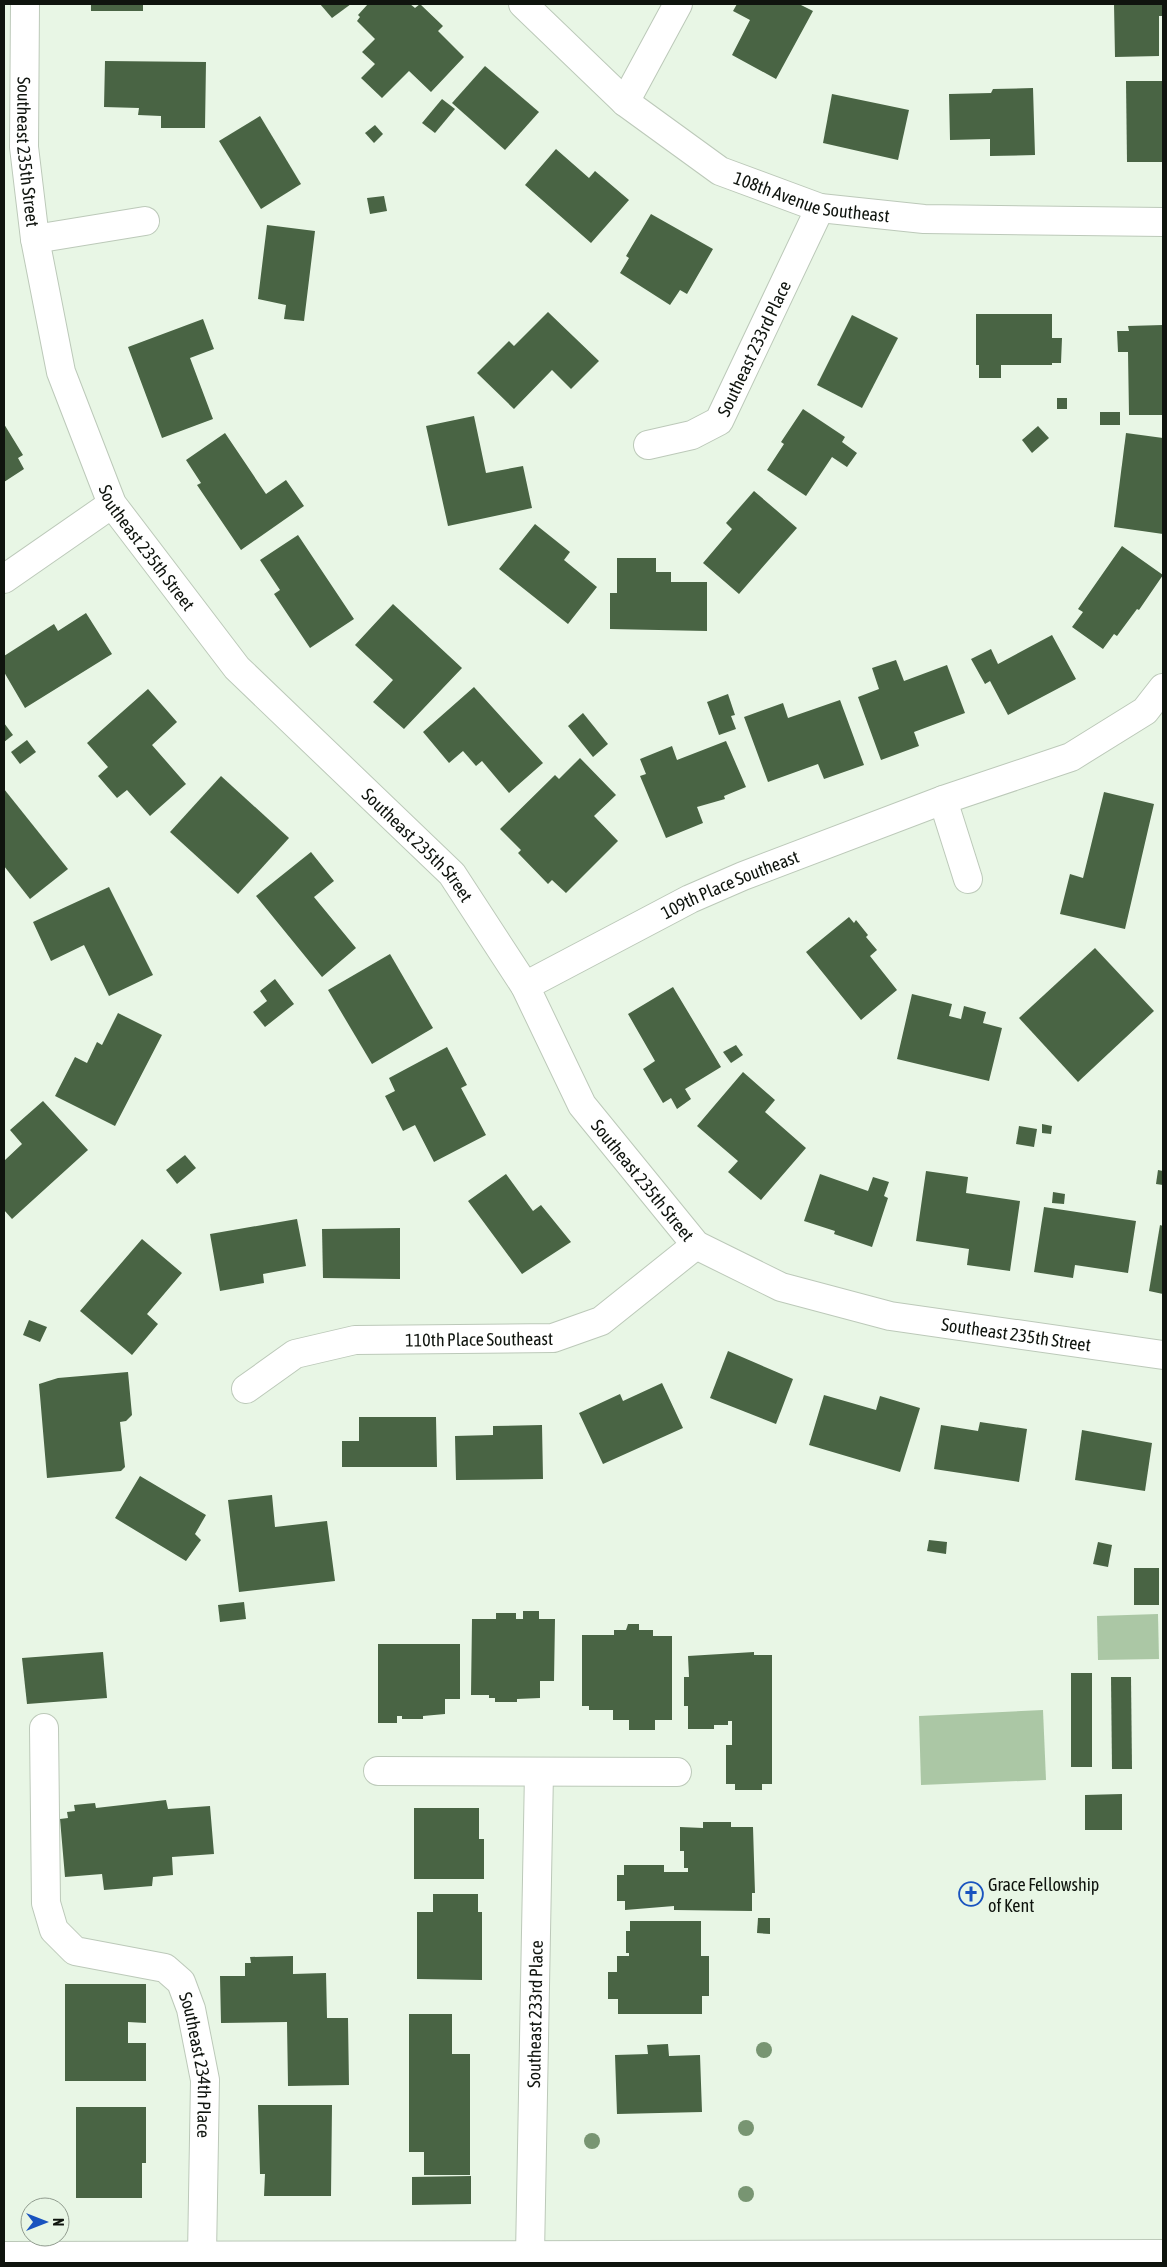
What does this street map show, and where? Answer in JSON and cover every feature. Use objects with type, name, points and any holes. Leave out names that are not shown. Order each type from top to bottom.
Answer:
[{"type":"street","name":"Southeast 235th Street","points":[[24,4],[24,147],[35,239],[61,372],[112,504],[237,668],[452,874],[525,986],[582,1105],[696,1245],[782,1287],[890,1316],[1163,1355]]},
{"type":"street","name":"108th Avenue Southeast","points":[[523,4],[625,102],[720,170],[820,208],[924,219],[1163,222]]},
{"type":"street","points":[[625,102],[678,4]]},
{"type":"street","name":"Southeast 233rd Place","points":[[648,446],[692,435],[719,421],[820,208]]},
{"type":"street","points":[[35,239],[145,221]]},
{"type":"street","points":[[4,579],[112,504]]},
{"type":"street","name":"109th Place Southeast","points":[[525,986],[690,899],[743,876],[943,800],[1071,757],[1145,712],[1163,688]]},
{"type":"street","points":[[943,800],[968,879]]},
{"type":"street","name":"110th Place Southeast","points":[[246,1389],[295,1354],[354,1340],[553,1338],[601,1321],[696,1245]]},
{"type":"street","name":"Southeast 234th Place","points":[[44,1728],[46,1903],[54,1930],[74,1951],[165,1968],[181,1982],[191,2010],[205,2080],[202,2255]]},
{"type":"street","points":[[378,1771],[677,1772]]},
{"type":"street","name":"Southeast 233rd Place","points":[[530,2255],[539,1772]]},
{"type":"street","points":[[4,2256],[202,2255],[316,2259],[530,2255],[1163,2254]]},
{"type":"green space","points":[[1158,1614],[1159,1659],[1098,1660],[1097,1616]]},
{"type":"green space","points":[[1043,1710],[1046,1780],[921,1785],[919,1716]]},
{"type":"building","points":[[91,4],[143,4],[143,11],[91,11]]},
{"type":"building","points":[[320,4],[351,4],[332,18]]},
{"type":"building","points":[[368,4],[410,4],[415,8],[420,4],[443,26],[438,31],[464,57],[431,92],[409,71],[382,98],[361,78],[375,64],[362,52],[375,39],[357,21],[360,17],[358,15]]},
{"type":"building","points":[[737,4],[799,4],[813,11],[776,79],[732,55],[750,20],[733,11]]},
{"type":"building","points":[[1114,4],[1163,4],[1163,16],[1159,16],[1159,56],[1115,57]]},
{"type":"building","points":[[105,61],[206,62],[205,128],[161,128],[161,116],[138,115],[139,108],[104,107]]},
{"type":"building","points":[[485,66],[539,112],[505,150],[452,103]]},
{"type":"building","points":[[1126,81],[1163,81],[1163,162],[1127,162]]},
{"type":"building","points":[[1033,88],[1035,155],[990,156],[990,139],[950,140],[949,94],[991,93],[993,89]]},
{"type":"building","points":[[832,94],[909,110],[898,160],[823,143]]},
{"type":"building","points":[[442,99],[455,109],[435,133],[422,123]]},
{"type":"building","points":[[260,116],[301,184],[261,209],[219,141]]},
{"type":"building","points":[[375,125],[383,134],[374,143],[365,133]]},
{"type":"building","points":[[556,149],[589,178],[595,171],[629,200],[591,243],[525,185]]},
{"type":"building","points":[[384,196],[387,211],[370,214],[367,198]]},
{"type":"building","points":[[651,214],[713,249],[687,294],[680,290],[670,305],[620,273],[629,258],[626,256]]},
{"type":"building","points":[[267,225],[315,231],[304,321],[284,319],[286,305],[258,299]]},
{"type":"building","points":[[548,312],[599,361],[571,389],[552,370],[514,409],[477,373],[509,341],[514,346]]},
{"type":"building","points":[[976,314],[1052,314],[1052,338],[1062,338],[1061,363],[1052,363],[1052,365],[1001,365],[1001,378],[979,378],[979,365],[976,365]]},
{"type":"building","points":[[852,315],[898,338],[862,408],[817,385]]},
{"type":"building","points":[[203,319],[214,349],[190,358],[213,419],[162,438],[128,347]]},
{"type":"building","points":[[1163,325],[1163,415],[1129,415],[1128,352],[1118,352],[1117,331],[1129,331],[1128,326]]},
{"type":"building","points":[[1057,398],[1067,398],[1067,409],[1057,409]]},
{"type":"building","points":[[803,409],[845,437],[842,442],[857,453],[847,467],[832,457],[806,496],[767,470],[784,444],[781,442]]},
{"type":"building","points":[[1100,412],[1120,412],[1120,425],[1100,425]]},
{"type":"building","points":[[474,416],[486,473],[523,466],[532,508],[448,526],[426,426]]},
{"type":"building","points":[[4,424],[23,455],[18,458],[24,469],[4,482]]},
{"type":"building","points":[[1038,426],[1049,438],[1032,453],[1022,440]]},
{"type":"building","points":[[225,433],[266,494],[286,480],[304,506],[241,550],[197,485],[201,483],[186,460]]},
{"type":"building","points":[[1126,433],[1163,438],[1163,534],[1114,527]]},
{"type":"building","points":[[754,491],[797,528],[739,594],[703,563],[732,529],[726,523]]},
{"type":"building","points":[[535,524],[570,552],[564,560],[597,587],[568,624],[499,569]]},
{"type":"building","points":[[298,535],[354,619],[310,648],[274,594],[280,590],[260,560]]},
{"type":"building","points":[[1122,546],[1163,575],[1139,610],[1137,609],[1117,636],[1114,634],[1103,649],[1072,627],[1083,612],[1078,609]]},
{"type":"building","points":[[617,558],[656,558],[656,572],[671,572],[671,582],[707,582],[707,631],[610,629],[610,593],[617,593]]},
{"type":"building","points":[[393,604],[462,668],[404,729],[373,702],[393,680],[355,645]]},
{"type":"building","points":[[86,613],[112,654],[25,708],[4,672],[4,656],[54,624],[58,631]]},
{"type":"building","points":[[1052,635],[1076,679],[1008,715],[990,681],[985,684],[971,659],[991,649],[998,664]]},
{"type":"building","points":[[896,660],[904,681],[947,665],[965,713],[914,732],[919,746],[881,760],[858,697],[879,689],[872,668]]},
{"type":"building","points":[[474,687],[543,763],[509,793],[482,761],[476,766],[463,751],[449,763],[423,732]]},
{"type":"building","points":[[148,689],[177,722],[152,745],[186,784],[150,816],[127,790],[117,798],[98,776],[108,767],[87,743]]},
{"type":"building","points":[[728,694],[735,715],[731,716],[736,729],[719,735],[707,702]]},
{"type":"building","points":[[840,700],[864,765],[824,779],[818,764],[768,782],[744,717],[783,703],[788,718]]},
{"type":"building","points":[[583,713],[608,744],[593,757],[568,726]]},
{"type":"building","points":[[4,723],[13,735],[4,742]]},
{"type":"building","points":[[27,740],[36,752],[20,764],[11,752]]},
{"type":"building","points":[[726,741],[746,787],[724,796],[725,799],[697,807],[703,823],[666,838],[640,776],[646,774],[640,759],[672,746],[677,760]]},
{"type":"building","points":[[580,758],[616,795],[594,816],[618,841],[566,893],[552,880],[548,884],[518,853],[521,850],[500,829],[555,775],[559,779]]},
{"type":"building","points":[[221,776],[289,838],[238,894],[170,832]]},
{"type":"building","points":[[4,789],[68,869],[30,899],[4,866]]},
{"type":"building","points":[[1104,792],[1154,804],[1125,929],[1060,914],[1070,874],[1083,878]]},
{"type":"building","points":[[311,852],[334,881],[314,897],[356,948],[322,977],[256,896]]},
{"type":"building","points":[[109,887],[153,975],[109,996],[84,945],[51,961],[33,922]]},
{"type":"building","points":[[849,917],[854,923],[856,920],[868,935],[866,937],[877,950],[870,956],[897,990],[861,1020],[806,952]]},
{"type":"building","points":[[1095,948],[1154,1011],[1078,1082],[1019,1018]]},
{"type":"building","points":[[390,954],[433,1028],[372,1064],[328,990]]},
{"type":"building","points":[[275,979],[294,1004],[265,1027],[253,1012],[267,1001],[260,991]]},
{"type":"building","points":[[673,987],[721,1067],[685,1089],[691,1099],[677,1109],[671,1098],[663,1103],[643,1069],[655,1061],[628,1014]]},
{"type":"building","points":[[912,994],[952,1004],[949,1016],[961,1019],[964,1006],[986,1012],[983,1023],[1002,1028],[989,1081],[897,1059]]},
{"type":"building","points":[[118,1013],[162,1035],[115,1126],[55,1096],[75,1057],[87,1063],[97,1042],[102,1045]]},
{"type":"building","points":[[736,1045],[743,1055],[731,1063],[723,1052]]},
{"type":"building","points":[[447,1047],[467,1085],[461,1088],[486,1135],[434,1162],[415,1125],[403,1131],[385,1096],[395,1091],[389,1078]]},
{"type":"building","points":[[743,1072],[775,1100],[765,1112],[806,1148],[761,1200],[728,1172],[738,1161],[697,1126]]},
{"type":"building","points":[[43,1101],[88,1150],[12,1219],[4,1210],[4,1161],[22,1144],[10,1130]]},
{"type":"building","points":[[1042,1124],[1052,1126],[1051,1134],[1042,1133]]},
{"type":"building","points":[[1019,1126],[1037,1129],[1034,1147],[1016,1144]]},
{"type":"building","points":[[185,1155],[196,1168],[177,1184],[166,1170]]},
{"type":"building","points":[[1158,1170],[1163,1171],[1163,1185],[1156,1184]]},
{"type":"building","points":[[926,1171],[968,1177],[966,1193],[1020,1201],[1010,1271],[967,1265],[969,1249],[916,1241]]},
{"type":"building","points":[[506,1174],[533,1211],[541,1205],[571,1242],[522,1274],[468,1201]]},
{"type":"building","points":[[820,1174],[868,1191],[873,1177],[889,1182],[884,1196],[888,1198],[872,1247],[834,1234],[835,1231],[804,1221]]},
{"type":"building","points":[[1053,1192],[1065,1194],[1064,1204],[1052,1203]]},
{"type":"building","points":[[1044,1207],[1136,1221],[1128,1273],[1075,1265],[1073,1278],[1034,1272]]},
{"type":"building","points":[[297,1219],[306,1266],[263,1274],[264,1283],[220,1291],[210,1234]]},
{"type":"building","points":[[1160,1225],[1163,1226],[1163,1294],[1149,1291]]},
{"type":"building","points":[[400,1228],[400,1279],[323,1278],[322,1229]]},
{"type":"building","points":[[142,1239],[182,1273],[147,1314],[158,1324],[132,1355],[80,1311]]},
{"type":"building","points":[[29,1320],[47,1327],[40,1342],[23,1335]]},
{"type":"building","points":[[728,1351],[793,1379],[776,1424],[710,1398]]},
{"type":"building","points":[[128,1372],[132,1415],[126,1421],[120,1422],[125,1467],[121,1471],[47,1478],[39,1384],[58,1378]]},
{"type":"building","points":[[662,1383],[683,1428],[603,1464],[579,1413],[620,1394],[623,1401]]},
{"type":"building","points":[[824,1395],[876,1410],[880,1396],[920,1408],[900,1472],[809,1445]]},
{"type":"building","points":[[359,1417],[436,1417],[437,1467],[342,1467],[342,1441],[359,1441]]},
{"type":"building","points":[[980,1422],[1027,1429],[1019,1482],[934,1469],[941,1425],[978,1431]]},
{"type":"building","points":[[542,1425],[543,1479],[456,1480],[455,1436],[493,1435],[493,1426]]},
{"type":"building","points":[[1082,1430],[1152,1443],[1145,1491],[1075,1480]]},
{"type":"building","points":[[140,1476],[206,1515],[195,1534],[201,1540],[186,1561],[115,1518]]},
{"type":"building","points":[[272,1495],[275,1527],[327,1521],[335,1581],[239,1592],[228,1500]]},
{"type":"building","points":[[929,1540],[947,1542],[946,1554],[927,1551]]},
{"type":"building","points":[[1098,1542],[1112,1545],[1108,1567],[1093,1564]]},
{"type":"building","points":[[1134,1568],[1159,1568],[1159,1605],[1134,1605]]},
{"type":"building","points":[[244,1602],[246,1619],[220,1622],[218,1605]]},
{"type":"building","points":[[523,1611],[539,1611],[539,1619],[555,1619],[554,1681],[540,1681],[540,1698],[517,1699],[517,1702],[495,1702],[495,1698],[489,1698],[489,1695],[471,1695],[472,1619],[496,1619],[496,1613],[516,1613],[516,1619],[523,1619]]},
{"type":"building","points":[[628,1624],[639,1624],[639,1630],[653,1630],[653,1636],[672,1636],[672,1720],[655,1720],[655,1730],[629,1730],[629,1720],[613,1720],[613,1710],[589,1710],[589,1706],[582,1706],[582,1635],[614,1635],[614,1630],[626,1630]]},
{"type":"building","points":[[378,1644],[460,1644],[460,1699],[445,1699],[445,1714],[423,1716],[423,1719],[402,1719],[402,1716],[397,1716],[397,1723],[378,1723]]},
{"type":"building","points":[[103,1652],[107,1698],[27,1704],[22,1658]]},
{"type":"building","points":[[754,1652],[754,1655],[772,1655],[772,1784],[762,1784],[762,1790],[735,1790],[735,1784],[726,1784],[726,1745],[732,1745],[732,1721],[728,1721],[728,1725],[714,1725],[714,1729],[688,1729],[688,1706],[684,1706],[684,1677],[689,1677],[688,1656]]},
{"type":"building","points":[[1071,1673],[1092,1673],[1092,1767],[1071,1767]]},
{"type":"building","points":[[1111,1677],[1131,1677],[1132,1769],[1112,1769]]},
{"type":"building","points":[[1122,1794],[1122,1830],[1085,1830],[1085,1795]]},
{"type":"building","points":[[166,1800],[168,1809],[210,1806],[214,1854],[172,1857],[173,1875],[153,1877],[152,1886],[104,1890],[102,1874],[65,1877],[60,1819],[68,1818],[67,1812],[75,1811],[74,1805],[95,1803],[96,1808]]},
{"type":"building","points":[[414,1808],[479,1808],[479,1839],[484,1839],[484,1879],[414,1879]]},
{"type":"building","points":[[703,1822],[731,1822],[731,1827],[753,1827],[755,1893],[752,1893],[752,1911],[674,1910],[674,1906],[625,1910],[625,1901],[617,1901],[617,1875],[624,1875],[624,1865],[664,1865],[664,1872],[688,1872],[688,1868],[684,1868],[684,1851],[680,1851],[680,1827],[703,1828]]},
{"type":"building","points":[[433,1894],[478,1894],[478,1912],[482,1912],[482,1980],[417,1979],[417,1912],[433,1912]]},
{"type":"building","points":[[758,1918],[770,1918],[770,1934],[757,1933]]},
{"type":"building","points":[[630,1921],[701,1921],[701,1956],[709,1956],[709,1996],[702,1996],[702,2014],[618,2014],[618,1999],[608,1999],[608,1972],[617,1972],[617,1956],[629,1956],[629,1953],[626,1953],[626,1931],[630,1931]]},
{"type":"building","points":[[293,1956],[293,1974],[326,1973],[327,2018],[348,2018],[349,2085],[288,2086],[287,2022],[221,2023],[220,1976],[245,1976],[245,1963],[251,1963],[250,1957]]},
{"type":"building","points":[[65,1984],[146,1984],[146,2023],[128,2022],[128,2043],[146,2043],[146,2081],[65,2081]]},
{"type":"building","points":[[409,2014],[452,2014],[452,2054],[470,2054],[470,2175],[424,2175],[424,2152],[409,2152]]},
{"type":"building","points":[[668,2044],[669,2056],[700,2055],[702,2112],[617,2114],[615,2055],[648,2054],[647,2045]]},
{"type":"building","points":[[258,2105],[332,2105],[331,2196],[264,2196],[265,2174],[260,2174]]},
{"type":"building","points":[[76,2107],[146,2107],[146,2163],[142,2163],[142,2198],[76,2198]]},
{"type":"building","points":[[471,2176],[471,2204],[412,2205],[412,2177]]},
{"type":"place","name":"Grace Fellowship of Kent","points":[[971,1894]]}]
